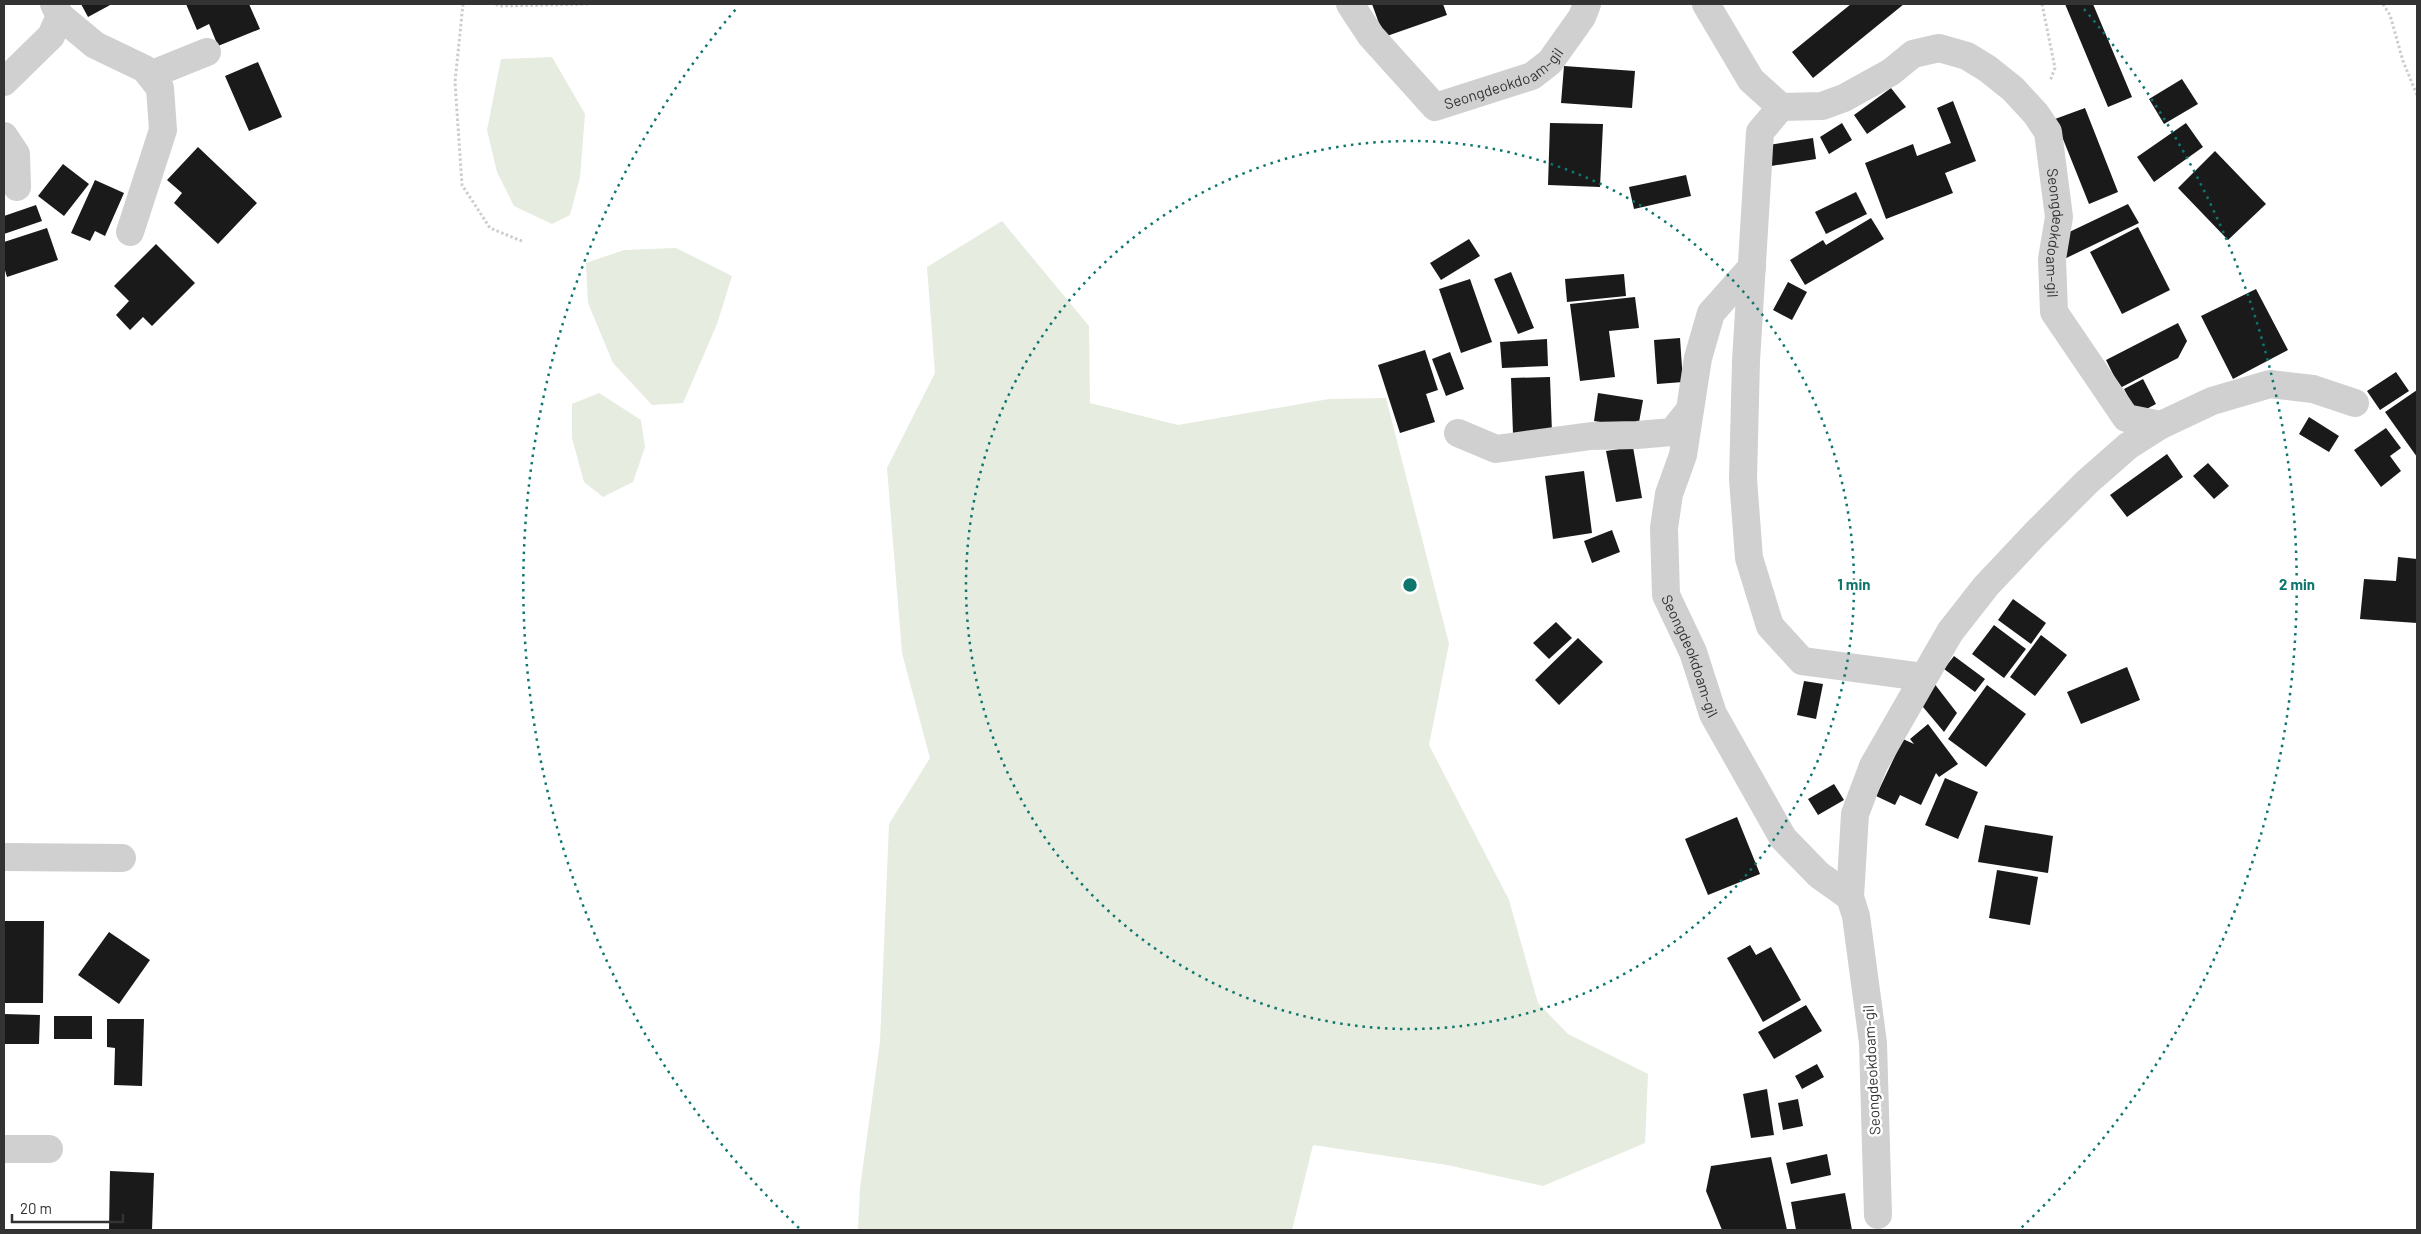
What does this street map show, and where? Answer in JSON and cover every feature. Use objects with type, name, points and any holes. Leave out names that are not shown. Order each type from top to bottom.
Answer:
[{"type":"street","name":"Seongdeokdoam-gil","points":[[1350,4],[1371,36],[1435,107],[1532,76],[1550,62],[1582,17],[1587,4]]},
{"type":"street","points":[[1706,4],[1751,80],[1781,107],[1760,132],[1746,361],[1743,479],[1749,558],[1770,626],[1802,662],[1922,677]]},
{"type":"street","points":[[4,82],[51,36],[57,10],[95,45],[145,68],[160,88],[163,130],[130,232]]},
{"type":"street","name":"Seongdeokdoam-gil","points":[[1781,107],[1822,106],[1844,98],[1891,72],[1914,54],[1938,48],[1967,56],[2013,89],[2036,114],[2048,132],[2059,217],[2052,259],[2054,312],[2126,418],[2161,425]]},
{"type":"street","points":[[150,76],[207,52]]},
{"type":"street","points":[[4,136],[16,154],[17,187]]},
{"type":"street","name":"Seongdeokdoam-gil","points":[[1752,267],[1711,314],[1698,358],[1683,455],[1669,494],[1664,528],[1666,594],[1693,652],[1713,714],[1783,838],[1819,874],[1850,897]]},
{"type":"street","name":"Seongdeokdoam-gil","points":[[1878,1215],[1873,1043],[1856,916],[1850,897],[1855,814],[1873,766],[1896,729],[1922,677],[1950,632],[1986,586],[2035,534],[2087,482],[2128,446],[2161,425],[2212,401],[2270,384],[2313,389],[2355,403]]},
{"type":"street","points":[[1458,433],[1496,450],[1591,436],[1672,432],[1689,411]]},
{"type":"street","points":[[4,857],[122,858]]},
{"type":"street","points":[[4,1149],[49,1149]]},
{"type":"path","points":[[463,4],[455,82],[462,185],[490,228],[524,242]]},
{"type":"path","points":[[496,4],[499,6],[588,4]]},
{"type":"path","points":[[2036,114],[2055,68],[2042,4]]},
{"type":"path","points":[[2383,4],[2390,15],[2403,61],[2417,95]]},
{"type":"shaded area","points":[[552,57],[585,114],[580,177],[570,215],[552,224],[514,206],[497,172],[487,130],[501,59]]},
{"type":"shaded area","points":[[1002,221],[1089,326],[1090,403],[1178,425],[1329,399],[1386,398],[1449,644],[1429,745],[1509,900],[1538,1003],[1568,1034],[1648,1074],[1645,1143],[1543,1186],[1447,1165],[1313,1145],[1292,1230],[858,1230],[860,1188],[880,1042],[889,824],[930,758],[902,653],[887,468],[935,373],[927,267]]},
{"type":"shaded area","points":[[676,248],[732,276],[717,324],[683,403],[652,405],[613,363],[588,303],[586,263],[624,250]]},
{"type":"shaded area","points":[[599,393],[641,420],[645,447],[633,482],[603,497],[584,482],[572,438],[572,404]]},
{"type":"building","points":[[81,4],[112,4],[88,17]]},
{"type":"building","points":[[186,4],[249,4],[260,29],[218,46],[209,24],[197,30]]},
{"type":"building","points":[[1372,4],[1443,4],[1447,15],[1384,37]]},
{"type":"building","points":[[1851,4],[1904,4],[1813,78],[1792,52]]},
{"type":"building","points":[[2065,4],[2093,4],[2132,97],[2108,107]]},
{"type":"building","points":[[258,62],[282,117],[249,131],[225,76]]},
{"type":"building","points":[[1564,66],[1635,71],[1632,108],[1561,103]]},
{"type":"building","points":[[2182,79],[2198,104],[2164,124],[2149,99]]},
{"type":"building","points":[[1891,88],[1906,107],[1867,134],[1854,115]]},
{"type":"building","points":[[1953,101],[1976,161],[1945,173],[1953,193],[1886,219],[1865,163],[1913,144],[1917,156],[1951,143],[1937,108]]},
{"type":"building","points":[[2085,108],[2118,192],[2089,204],[2055,119]]},
{"type":"building","points":[[1550,123],[1603,124],[1600,187],[1548,185]]},
{"type":"building","points":[[1842,123],[1852,140],[1829,154],[1820,137]]},
{"type":"building","points":[[2186,123],[2203,147],[2154,182],[2137,157]]},
{"type":"building","points":[[1813,138],[1816,159],[1771,166],[1768,145]]},
{"type":"building","points":[[198,147],[257,203],[218,244],[174,203],[182,193],[167,180]]},
{"type":"building","points":[[2215,151],[2266,204],[2228,240],[2178,188]]},
{"type":"building","points":[[63,164],[89,184],[64,216],[38,196]]},
{"type":"building","points":[[1686,175],[1691,196],[1634,209],[1629,187]]},
{"type":"building","points":[[95,180],[124,193],[105,236],[95,231],[90,241],[71,233]]},
{"type":"building","points":[[1856,192],[1867,214],[1826,234],[1815,212]]},
{"type":"building","points":[[2128,204],[2139,223],[2058,262],[2063,235]]},
{"type":"building","points":[[36,205],[42,221],[4,234],[4,216]]},
{"type":"building","points":[[1871,218],[1884,239],[1805,285],[1790,260],[1823,240],[1826,245]]},
{"type":"building","points":[[2138,227],[2170,290],[2122,314],[2090,252]]},
{"type":"building","points":[[47,228],[58,260],[7,277],[4,267],[4,242]]},
{"type":"building","points":[[1469,239],[1480,256],[1441,280],[1430,263]]},
{"type":"building","points":[[156,244],[195,283],[152,326],[143,317],[130,330],[116,315],[129,301],[114,286]]},
{"type":"building","points":[[1511,272],[1534,328],[1518,334],[1494,279]]},
{"type":"building","points":[[1624,274],[1626,296],[1567,302],[1565,279]]},
{"type":"building","points":[[1470,279],[1492,342],[1461,353],[1439,289]]},
{"type":"building","points":[[1788,282],[1807,292],[1792,320],[1773,310]]},
{"type":"building","points":[[2256,289],[2288,350],[2233,379],[2201,316]]},
{"type":"building","points":[[1635,297],[1639,328],[1609,331],[1615,377],[1580,381],[1570,304]]},
{"type":"building","points":[[2178,323],[2187,341],[2178,358],[2120,388],[2106,360]]},
{"type":"building","points":[[1680,338],[1683,382],[1657,384],[1654,340]]},
{"type":"building","points":[[1547,339],[1548,366],[1502,368],[1500,342]]},
{"type":"building","points":[[1425,350],[1438,390],[1426,394],[1435,422],[1400,433],[1378,365]]},
{"type":"building","points":[[1450,352],[1464,389],[1446,396],[1432,359]]},
{"type":"building","points":[[2396,372],[2409,391],[2380,410],[2367,391]]},
{"type":"building","points":[[1550,377],[1552,433],[1513,434],[1511,378]]},
{"type":"building","points":[[2143,379],[2156,404],[2137,414],[2124,389]]},
{"type":"building","points":[[2417,390],[2417,457],[2385,412]]},
{"type":"building","points":[[1598,393],[1643,400],[1638,428],[1594,421]]},
{"type":"building","points":[[2309,417],[2339,436],[2329,452],[2299,434]]},
{"type":"building","points":[[2386,428],[2401,448],[2390,456],[2401,471],[2381,487],[2354,450]]},
{"type":"building","points":[[1633,447],[1642,498],[1616,502],[1606,451]]},
{"type":"building","points":[[2167,454],[2183,477],[2127,517],[2110,495]]},
{"type":"building","points":[[2208,463],[2229,486],[2214,499],[2193,476]]},
{"type":"building","points":[[1584,471],[1592,533],[1553,539],[1545,476]]},
{"type":"building","points":[[1612,530],[1620,552],[1592,563],[1584,541]]},
{"type":"building","points":[[2398,557],[2417,559],[2417,623],[2360,619],[2364,579],[2396,581]]},
{"type":"building","points":[[2013,599],[2046,623],[2031,644],[1998,620]]},
{"type":"building","points":[[1556,622],[1572,638],[1549,659],[1533,643]]},
{"type":"building","points":[[1994,625],[2026,649],[2004,678],[1972,654]]},
{"type":"building","points":[[2041,635],[2067,655],[2035,696],[2010,677]]},
{"type":"building","points":[[1578,638],[1603,662],[1559,705],[1535,680]]},
{"type":"building","points":[[1954,656],[1985,679],[1975,692],[1944,669]]},
{"type":"building","points":[[2127,667],[2140,700],[2081,724],[2067,692]]},
{"type":"building","points":[[1930,678],[1957,713],[1944,732],[1918,701]]},
{"type":"building","points":[[1804,681],[1823,684],[1816,719],[1797,715]]},
{"type":"building","points":[[1987,685],[2026,714],[1986,767],[1948,739]]},
{"type":"building","points":[[1928,724],[1958,764],[1939,777],[1936,773],[1921,805],[1900,795],[1895,805],[1876,796],[1903,739],[1914,744],[1910,739]]},
{"type":"building","points":[[1945,778],[1978,792],[1958,839],[1925,825]]},
{"type":"building","points":[[1834,784],[1844,800],[1818,815],[1808,799]]},
{"type":"building","points":[[1737,817],[1760,874],[1708,895],[1685,839]]},
{"type":"building","points":[[1985,825],[2053,836],[2048,873],[1978,862]]},
{"type":"building","points":[[1997,870],[2038,877],[2030,925],[1989,918]]},
{"type":"building","points":[[5,921],[44,921],[43,1003],[4,1003]]},
{"type":"building","points":[[109,932],[150,960],[119,1004],[78,975]]},
{"type":"building","points":[[1750,945],[1756,955],[1771,947],[1801,1000],[1763,1022],[1727,958]]},
{"type":"building","points":[[1806,1005],[1822,1031],[1774,1059],[1758,1032]]},
{"type":"building","points":[[4,1014],[40,1015],[39,1044],[4,1044]]},
{"type":"building","points":[[54,1016],[92,1016],[92,1039],[54,1039]]},
{"type":"building","points":[[107,1019],[144,1019],[142,1086],[114,1085],[115,1048],[107,1047]]},
{"type":"building","points":[[1817,1064],[1824,1077],[1802,1089],[1795,1076]]},
{"type":"building","points":[[1767,1089],[1774,1135],[1751,1138],[1743,1094]]},
{"type":"building","points":[[1798,1099],[1803,1126],[1783,1130],[1778,1103]]},
{"type":"building","points":[[1827,1154],[1831,1175],[1791,1184],[1786,1163]]},
{"type":"building","points":[[1771,1157],[1787,1230],[1722,1230],[1706,1191],[1711,1166]]},
{"type":"building","points":[[110,1171],[154,1173],[152,1230],[109,1230]]},
{"type":"building","points":[[1845,1193],[1852,1230],[1796,1230],[1791,1202]]}]
